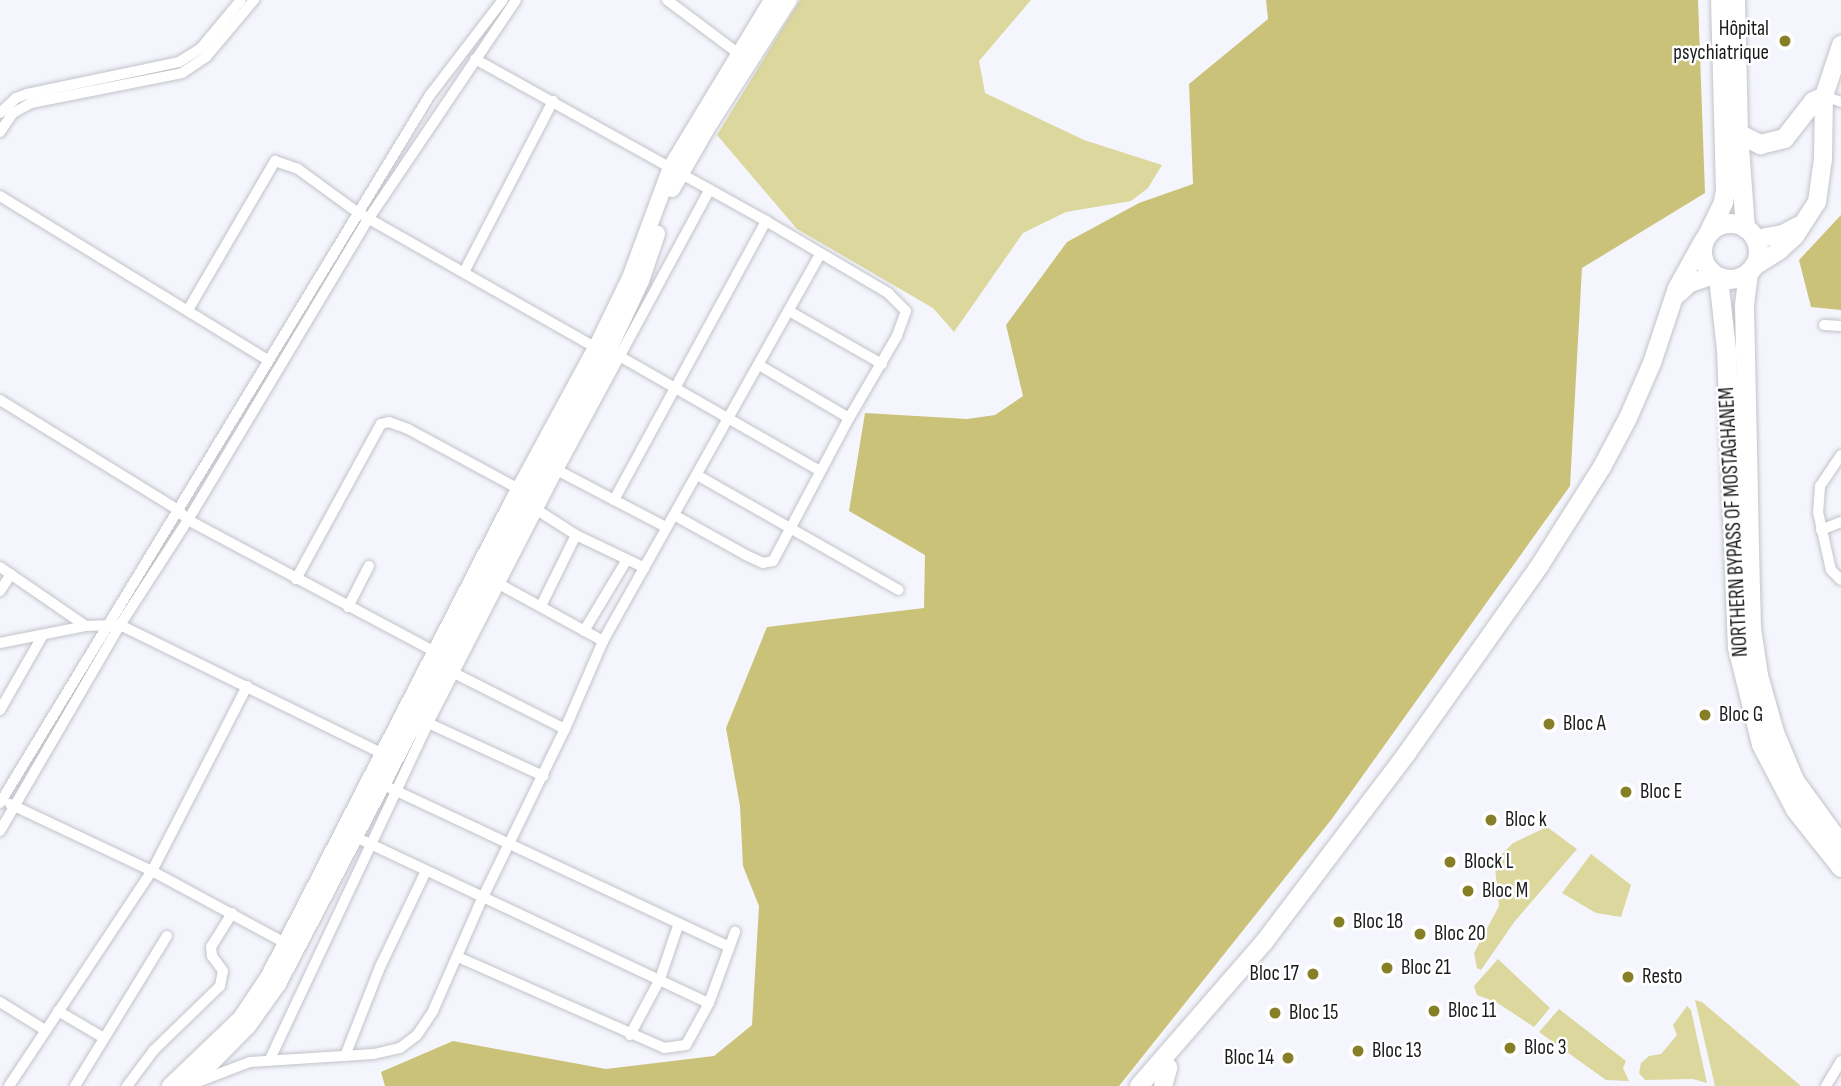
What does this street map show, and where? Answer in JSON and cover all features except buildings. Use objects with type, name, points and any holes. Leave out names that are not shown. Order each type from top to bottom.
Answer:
[{"type":"highway","points":[[1720,0],[1725,190],[1723,202],[1706,237],[1703,260],[1716,276],[1733,279],[1750,270],[1758,253],[1750,234],[1738,133],[1735,0]]},
{"type":"highway","points":[[1738,133],[1760,144],[1784,138],[1813,101],[1832,99]]},
{"type":"highway","points":[[1706,237],[1722,224],[1750,234]]},
{"type":"highway","name":"NORTHERN BYPASS OF MOSTAGHANEM","points":[[1750,270],[1744,306],[1751,628],[1758,675],[1774,732],[1794,780],[1841,845]]},
{"type":"highway","name":"NORTHERN BYPASS OF MOSTAGHANEM","points":[[1716,276],[1726,349],[1737,647],[1761,744],[1794,809],[1841,867]]},
{"type":"main road","points":[[1750,270],[1780,250],[1807,220],[1821,184],[1841,45]]},
{"type":"main road","points":[[1750,234],[1783,234],[1807,220]]},
{"type":"main road","points":[[1139,1086],[1265,941],[1407,753],[1540,565],[1602,467],[1628,418],[1652,363],[1672,302],[1706,237]]},
{"type":"main road","points":[[1672,302],[1690,283],[1716,276]]},
{"type":"main road","points":[[1150,1086],[1168,1068],[1248,969],[1265,941]]},
{"type":"main road","points":[[1163,1086],[1168,1068]]},
{"type":"street","points":[[0,113],[16,98],[27,94],[180,62],[201,48],[241,0]]},
{"type":"street","points":[[0,132],[13,113],[31,103],[182,73],[206,57],[254,0]]},
{"type":"street","points":[[292,946],[152,871],[16,805],[0,802],[430,94],[503,0]]},
{"type":"street","points":[[0,831],[120,625],[188,520],[369,219],[516,0]]},
{"type":"street","points":[[667,0],[739,54]]},
{"type":"street","points":[[191,1086],[265,1006],[292,946],[524,500],[553,467],[641,281],[676,170],[739,54],[772,0]]},
{"type":"street","points":[[676,170],[789,0]]},
{"type":"street","points":[[475,59],[766,220],[888,293],[906,311],[897,336],[849,418],[773,561],[763,562],[674,515]]},
{"type":"street","points":[[464,272],[553,101]]},
{"type":"street","points":[[188,310],[275,161],[298,169],[369,219],[731,418],[820,471]]},
{"type":"street","points":[[388,788],[389,757],[435,652],[608,352],[710,189]]},
{"type":"street","points":[[0,196],[268,360]]},
{"type":"street","points":[[614,500],[766,220]]},
{"type":"street","points":[[191,1086],[231,1067],[270,1059],[374,1054],[400,1048],[417,1035],[433,1011],[482,899],[543,776],[603,641],[666,527],[731,418],[820,254]]},
{"type":"street","points":[[789,311],[882,364]]},
{"type":"street","points":[[1824,325],[1841,326]]},
{"type":"street","points":[[759,365],[849,418]]},
{"type":"street","points":[[0,400],[178,510],[188,520],[435,652]]},
{"type":"street","points":[[296,579],[381,424],[389,422],[408,429],[576,535],[645,568]]},
{"type":"street","points":[[1841,455],[1821,486],[1818,512],[1831,570],[1841,580]]},
{"type":"street","points":[[553,467],[666,527]]},
{"type":"street","points":[[697,475],[899,590]]},
{"type":"street","points":[[270,1059],[362,840],[388,788],[428,723],[499,584],[524,500]]},
{"type":"street","points":[[1821,530],[1841,522]]},
{"type":"street","points":[[541,607],[576,535]]},
{"type":"street","points":[[584,631],[626,561]]},
{"type":"street","points":[[348,607],[369,566]]},
{"type":"street","points":[[0,567],[86,626]]},
{"type":"street","points":[[0,591],[11,573]]},
{"type":"street","points":[[499,584],[603,641]]},
{"type":"street","points":[[0,643],[86,626],[120,625],[389,757]]},
{"type":"street","points":[[0,710],[43,635]]},
{"type":"street","points":[[454,673],[565,729]]},
{"type":"street","points":[[9,1086],[152,871],[247,685]]},
{"type":"street","points":[[428,723],[543,776]]},
{"type":"street","points":[[388,788],[729,947]]},
{"type":"street","points":[[170,1086],[241,1018],[362,840]]},
{"type":"street","points":[[362,840],[482,899],[709,1003]]},
{"type":"street","points":[[345,1056],[380,967],[426,871]]},
{"type":"street","points":[[127,1086],[154,1051],[223,981],[223,971],[212,956],[211,947],[232,913]]},
{"type":"street","points":[[630,1035],[660,979],[679,923]]},
{"type":"street","points":[[458,957],[664,1048],[687,1045],[709,1003],[735,932]]},
{"type":"street","points":[[75,1086],[167,936]]},
{"type":"street","points":[[0,1002],[46,1031]]},
{"type":"street","points":[[58,1010],[104,1038]]},
{"type":"street","points":[[1826,1086],[1841,1061]]},
{"type":"shaded area","points":[[800,0],[1031,0],[979,61],[985,93],[1084,140],[1162,165],[1148,188],[1131,201],[1066,212],[1023,233],[954,332],[933,308],[797,229],[717,135]]},
{"type":"shaded area","points":[[1266,0],[1698,0],[1705,193],[1582,268],[1570,486],[1331,820],[1119,1086],[385,1086],[381,1072],[453,1041],[606,1069],[714,1056],[752,1025],[759,906],[743,866],[740,806],[726,728],[767,627],[924,608],[925,555],[849,511],[865,413],[967,419],[995,415],[1023,396],[1006,325],[1067,242],[1139,203],[1193,184],[1189,84],[1268,19]]},
{"type":"shaded area","points":[[1841,215],[1841,310],[1811,307],[1799,260]]},
{"type":"shaded area","points":[[1547,827],[1577,849],[1515,921],[1481,970],[1477,968],[1474,953],[1499,906],[1495,867],[1499,857],[1513,843]]},
{"type":"shaded area","points":[[1591,854],[1631,885],[1621,917],[1596,913],[1562,893]]},
{"type":"shaded area","points":[[1498,959],[1550,1008],[1534,1027],[1496,1002],[1477,995],[1474,986]]},
{"type":"shaded area","points":[[1695,1000],[1702,1002],[1801,1086],[1715,1086]]},
{"type":"shaded area","points":[[1687,1006],[1691,1010],[1707,1083],[1693,1079],[1645,1080],[1639,1073],[1641,1063],[1649,1056],[1661,1054],[1677,1035],[1673,1025]]},
{"type":"shaded area","points":[[1559,1009],[1626,1061],[1623,1068],[1629,1081],[1606,1080],[1539,1032]]},
{"type":"place","name":"Hôpital psychiatrique","points":[[1785,41]]},
{"type":"place","name":"Bloc G","points":[[1705,715]]},
{"type":"place","name":"Bloc A","points":[[1549,724]]},
{"type":"place","name":"Bloc E","points":[[1626,792]]},
{"type":"place","name":"Bloc k","points":[[1491,820]]},
{"type":"place","name":"Block L","points":[[1450,862]]},
{"type":"place","name":"Bloc M","points":[[1468,891]]},
{"type":"place","name":"Bloc 18","points":[[1339,922]]},
{"type":"place","name":"Bloc 20","points":[[1420,934]]},
{"type":"place","name":"Bloc 21","points":[[1387,968]]},
{"type":"place","name":"Bloc 17","points":[[1313,974]]},
{"type":"place","name":"Resto","points":[[1628,977]]},
{"type":"place","name":"Bloc 11","points":[[1434,1011]]},
{"type":"place","name":"Bloc 15","points":[[1275,1013]]},
{"type":"place","name":"Bloc 3","points":[[1510,1048]]},
{"type":"place","name":"Bloc 13","points":[[1358,1051]]},
{"type":"place","name":"Bloc 14","points":[[1288,1058]]}]
